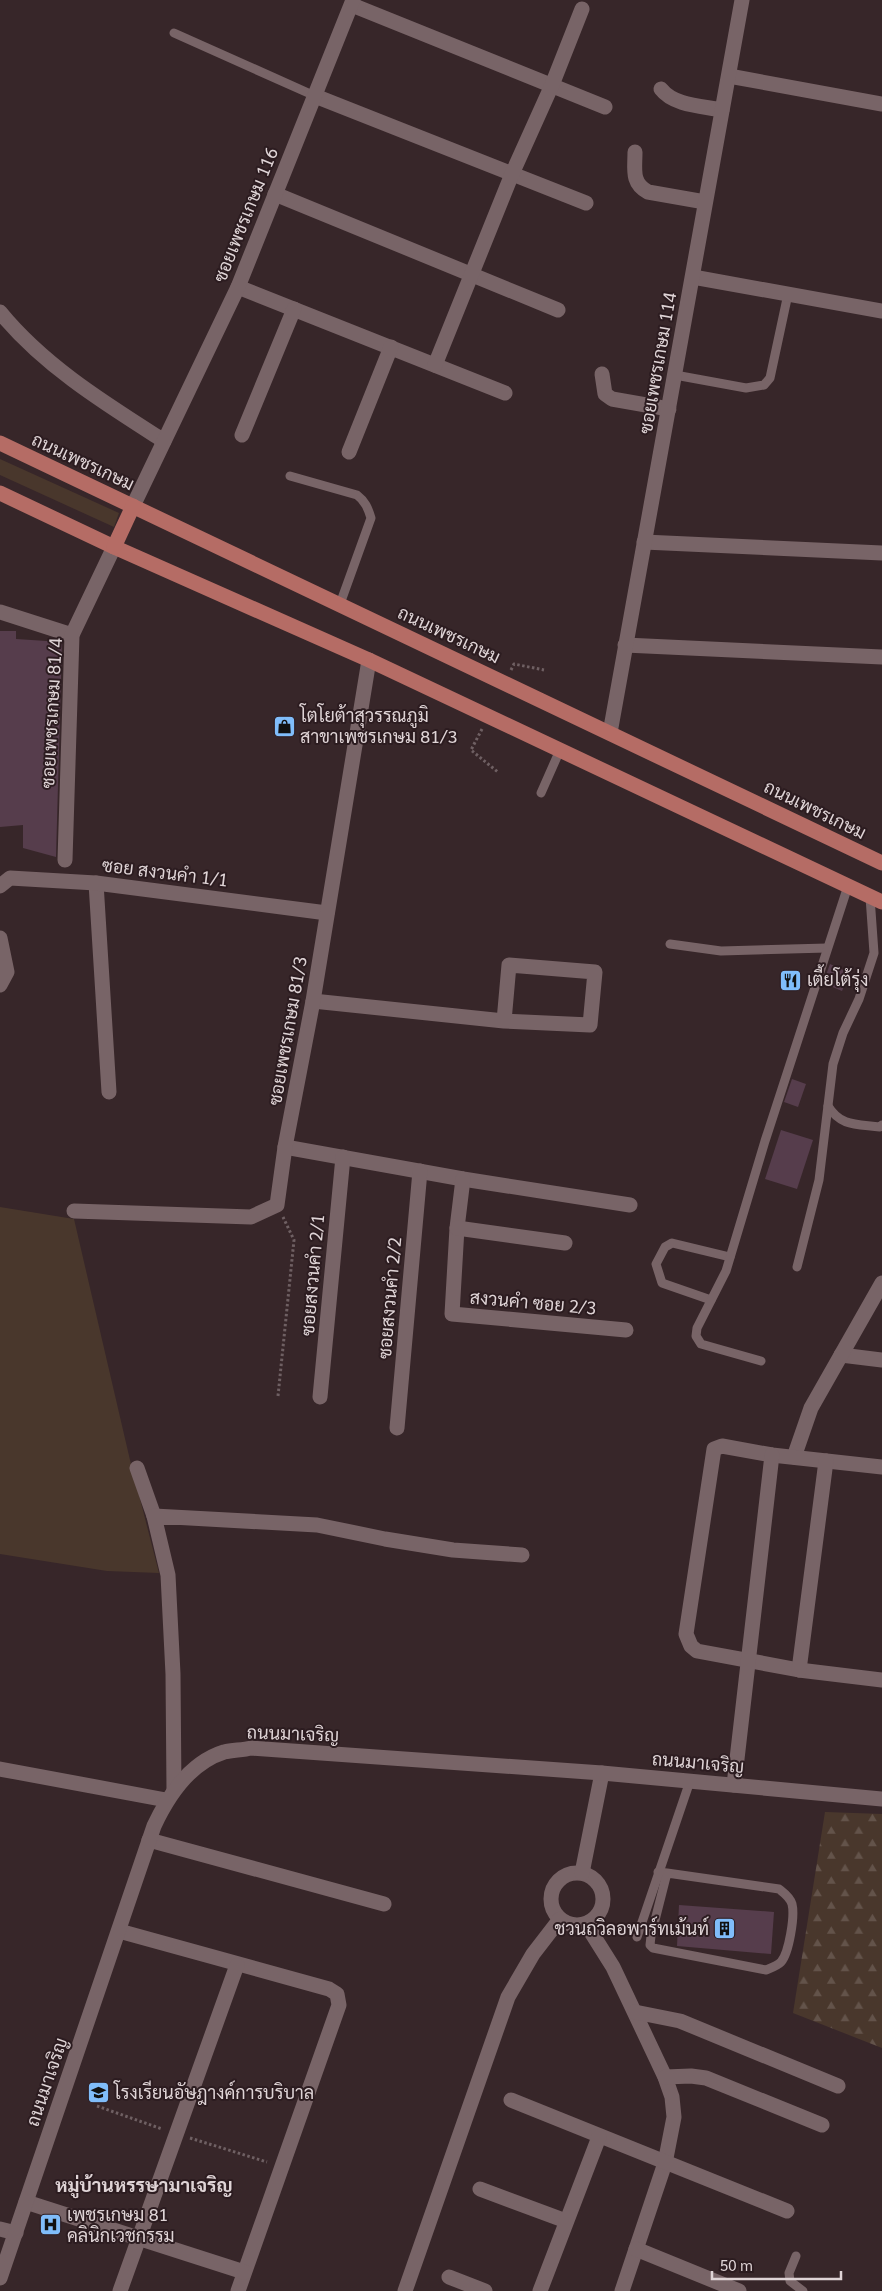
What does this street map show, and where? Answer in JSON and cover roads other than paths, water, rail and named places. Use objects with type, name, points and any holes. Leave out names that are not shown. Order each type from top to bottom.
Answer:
[{"type":"main road","name":"ถนนเพชรเกษม","points":[[0,443],[882,863]]},
{"type":"main road","points":[[0,493],[369,660],[876,900]]},
{"type":"main road","points":[[114,546],[133,506]]},
{"type":"street","name":"ซอยเพชรเกษม 114","points":[[610,733],[742,0]]},
{"type":"street","points":[[352,2],[605,106]]},
{"type":"street","name":"ซอยเพชรเกษม 116","points":[[133,506],[238,287],[352,2]]},
{"type":"street","points":[[435,365],[512,174],[552,85],[582,8]]},
{"type":"street","points":[[729,76],[882,104]]},
{"type":"street","points":[[661,89],[666,95],[680,102],[722,110]]},
{"type":"street","points":[[315,96],[586,203]]},
{"type":"street","points":[[634,152],[635,180],[641,188],[648,192],[705,202]]},
{"type":"street","points":[[275,194],[558,310]]},
{"type":"street","points":[[693,277],[882,311]]},
{"type":"street","points":[[238,287],[505,393]]},
{"type":"street","points":[[242,435],[294,309]]},
{"type":"street","points":[[0,312],[33,347],[97,398],[164,441]]},
{"type":"street","points":[[349,452],[391,347]]},
{"type":"street","points":[[602,374],[605,394],[612,399],[669,409]]},
{"type":"street","points":[[644,542],[882,553]]},
{"type":"street","name":"ซอยเพชรเกษม 81/4","points":[[64,860],[72,635],[114,546]]},
{"type":"street","points":[[0,612],[72,635]]},
{"type":"street","points":[[625,644],[882,657]]},
{"type":"street","name":"ซอยเพชรเกษม 81/3","points":[[74,1211],[251,1217],[277,1205],[285,1148],[313,1001],[369,660]]},
{"type":"street","name":"ซอย สงวนคำ 1/1","points":[[0,886],[10,878],[96,883],[327,912]]},
{"type":"street","points":[[96,883],[109,1092]]},
{"type":"street","points":[[0,938],[7,972],[1,984]]},
{"type":"street","points":[[313,1001],[504,1021],[590,1025],[595,972],[509,965],[504,1021]]},
{"type":"street","points":[[285,1148],[420,1172],[630,1205]]},
{"type":"street","name":"ซอยสงวนคำ 2/1","points":[[320,1397],[343,1157]]},
{"type":"street","name":"ซอยสงวนคำ 2/2","points":[[396,1428],[420,1172]]},
{"type":"street","name":"สงวนคำ ซอย 2/3","points":[[463,1179],[457,1228],[452,1314],[626,1330]]},
{"type":"street","points":[[457,1228],[565,1243]]},
{"type":"street","points":[[794,1457],[811,1408],[882,1283]]},
{"type":"street","points":[[841,1355],[882,1360]]},
{"type":"street","points":[[882,1466],[772,1455],[722,1446],[714,1449],[686,1634],[691,1646],[697,1651],[799,1670],[882,1680]]},
{"type":"street","points":[[734,1785],[772,1455]]},
{"type":"street","points":[[799,1670],[826,1461]]},
{"type":"street","points":[[0,1769],[170,1795],[173,1674],[168,1575],[154,1516],[137,1468]]},
{"type":"street","points":[[154,1516],[317,1525],[384,1539],[453,1550],[522,1555]]},
{"type":"street","name":"ถนนมาเจริญ","points":[[0,2278],[149,1840],[170,1795],[202,1764],[224,1752],[251,1748],[602,1773],[882,1798]]},
{"type":"street","points":[[582,1873],[602,1773]]},
{"type":"street","points":[[149,1840],[384,1904]]},
{"type":"street","points":[[582,1873],[597,1882],[604,1898],[599,1914],[586,1924],[577,1925],[560,1919],[551,1904],[554,1887],[565,1876],[582,1873]]},
{"type":"street","points":[[406,2291],[508,1997],[533,1954],[560,1919]]},
{"type":"street","points":[[586,1924],[613,1967],[665,2077],[672,2096],[674,2117],[664,2163],[622,2291]]},
{"type":"street","points":[[119,1931],[329,1989],[337,1994],[339,2005],[238,2291]]},
{"type":"street","points":[[120,2291],[237,1965]]},
{"type":"street","points":[[635,2012],[680,2021],[838,2086]]},
{"type":"street","points":[[665,2077],[691,2076],[706,2078],[822,2125]]},
{"type":"street","points":[[511,2100],[787,2211]]},
{"type":"street","points":[[540,2291],[599,2137]]},
{"type":"street","points":[[480,2189],[566,2221]]},
{"type":"street","points":[[26,2202],[244,2272]]},
{"type":"street","points":[[0,2228],[16,2233]]},
{"type":"street","points":[[636,2249],[739,2291]]},
{"type":"street","points":[[448,2277],[486,2291]]},
{"type":"lane","points":[[174,33],[315,96]]},
{"type":"lane","points":[[675,375],[746,388],[764,385],[770,378],[788,294]]},
{"type":"lane","points":[[290,476],[357,495],[365,502],[368,509],[371,518],[340,604]]},
{"type":"lane","points":[[541,793],[560,750]]},
{"type":"lane","points":[[761,1361],[701,1344],[696,1336],[697,1328],[722,1281],[848,886]]},
{"type":"lane","points":[[796,1267],[819,1180],[833,1064],[843,1033],[859,1000],[874,953],[876,900]]},
{"type":"lane","points":[[670,944],[721,951],[827,948]]},
{"type":"lane","points":[[828,1106],[842,1122],[880,1127],[882,1125]]},
{"type":"lane","points":[[711,1300],[662,1283],[656,1264],[665,1247],[672,1243],[730,1256]]},
{"type":"lane","points":[[638,1938],[663,1873],[690,1781]]},
{"type":"lane","points":[[663,1873],[779,1890],[786,1894],[792,1903],[793,1918],[786,1953],[780,1964],[766,1970],[653,1948],[650,1945],[651,1936],[663,1873]]},
{"type":"lane","points":[[796,2256],[789,2272],[790,2280],[803,2291]]},
{"type":"place","name":"โตโยต้าสุวรรณภูมิ สาขาเพชรเกษม 81/3","points":[[284,726]]},
{"type":"place","name":"เตี้ยโต้รุ่ง","points":[[791,980]]},
{"type":"place","name":"ชวนถวิลอพาร์ทเม้นท์","points":[[725,1929]]},
{"type":"place","name":"โรงเรียนอัษฎางค์การบริบาล","points":[[98,2093]]},
{"type":"place","name":"เพชรเกษม 81 คลินิกเวชกรรม","points":[[51,2225]]},
{"type":"district","name":"หมู่บ้านหรรษามาเจริญ","points":[[144,2185]]}]
